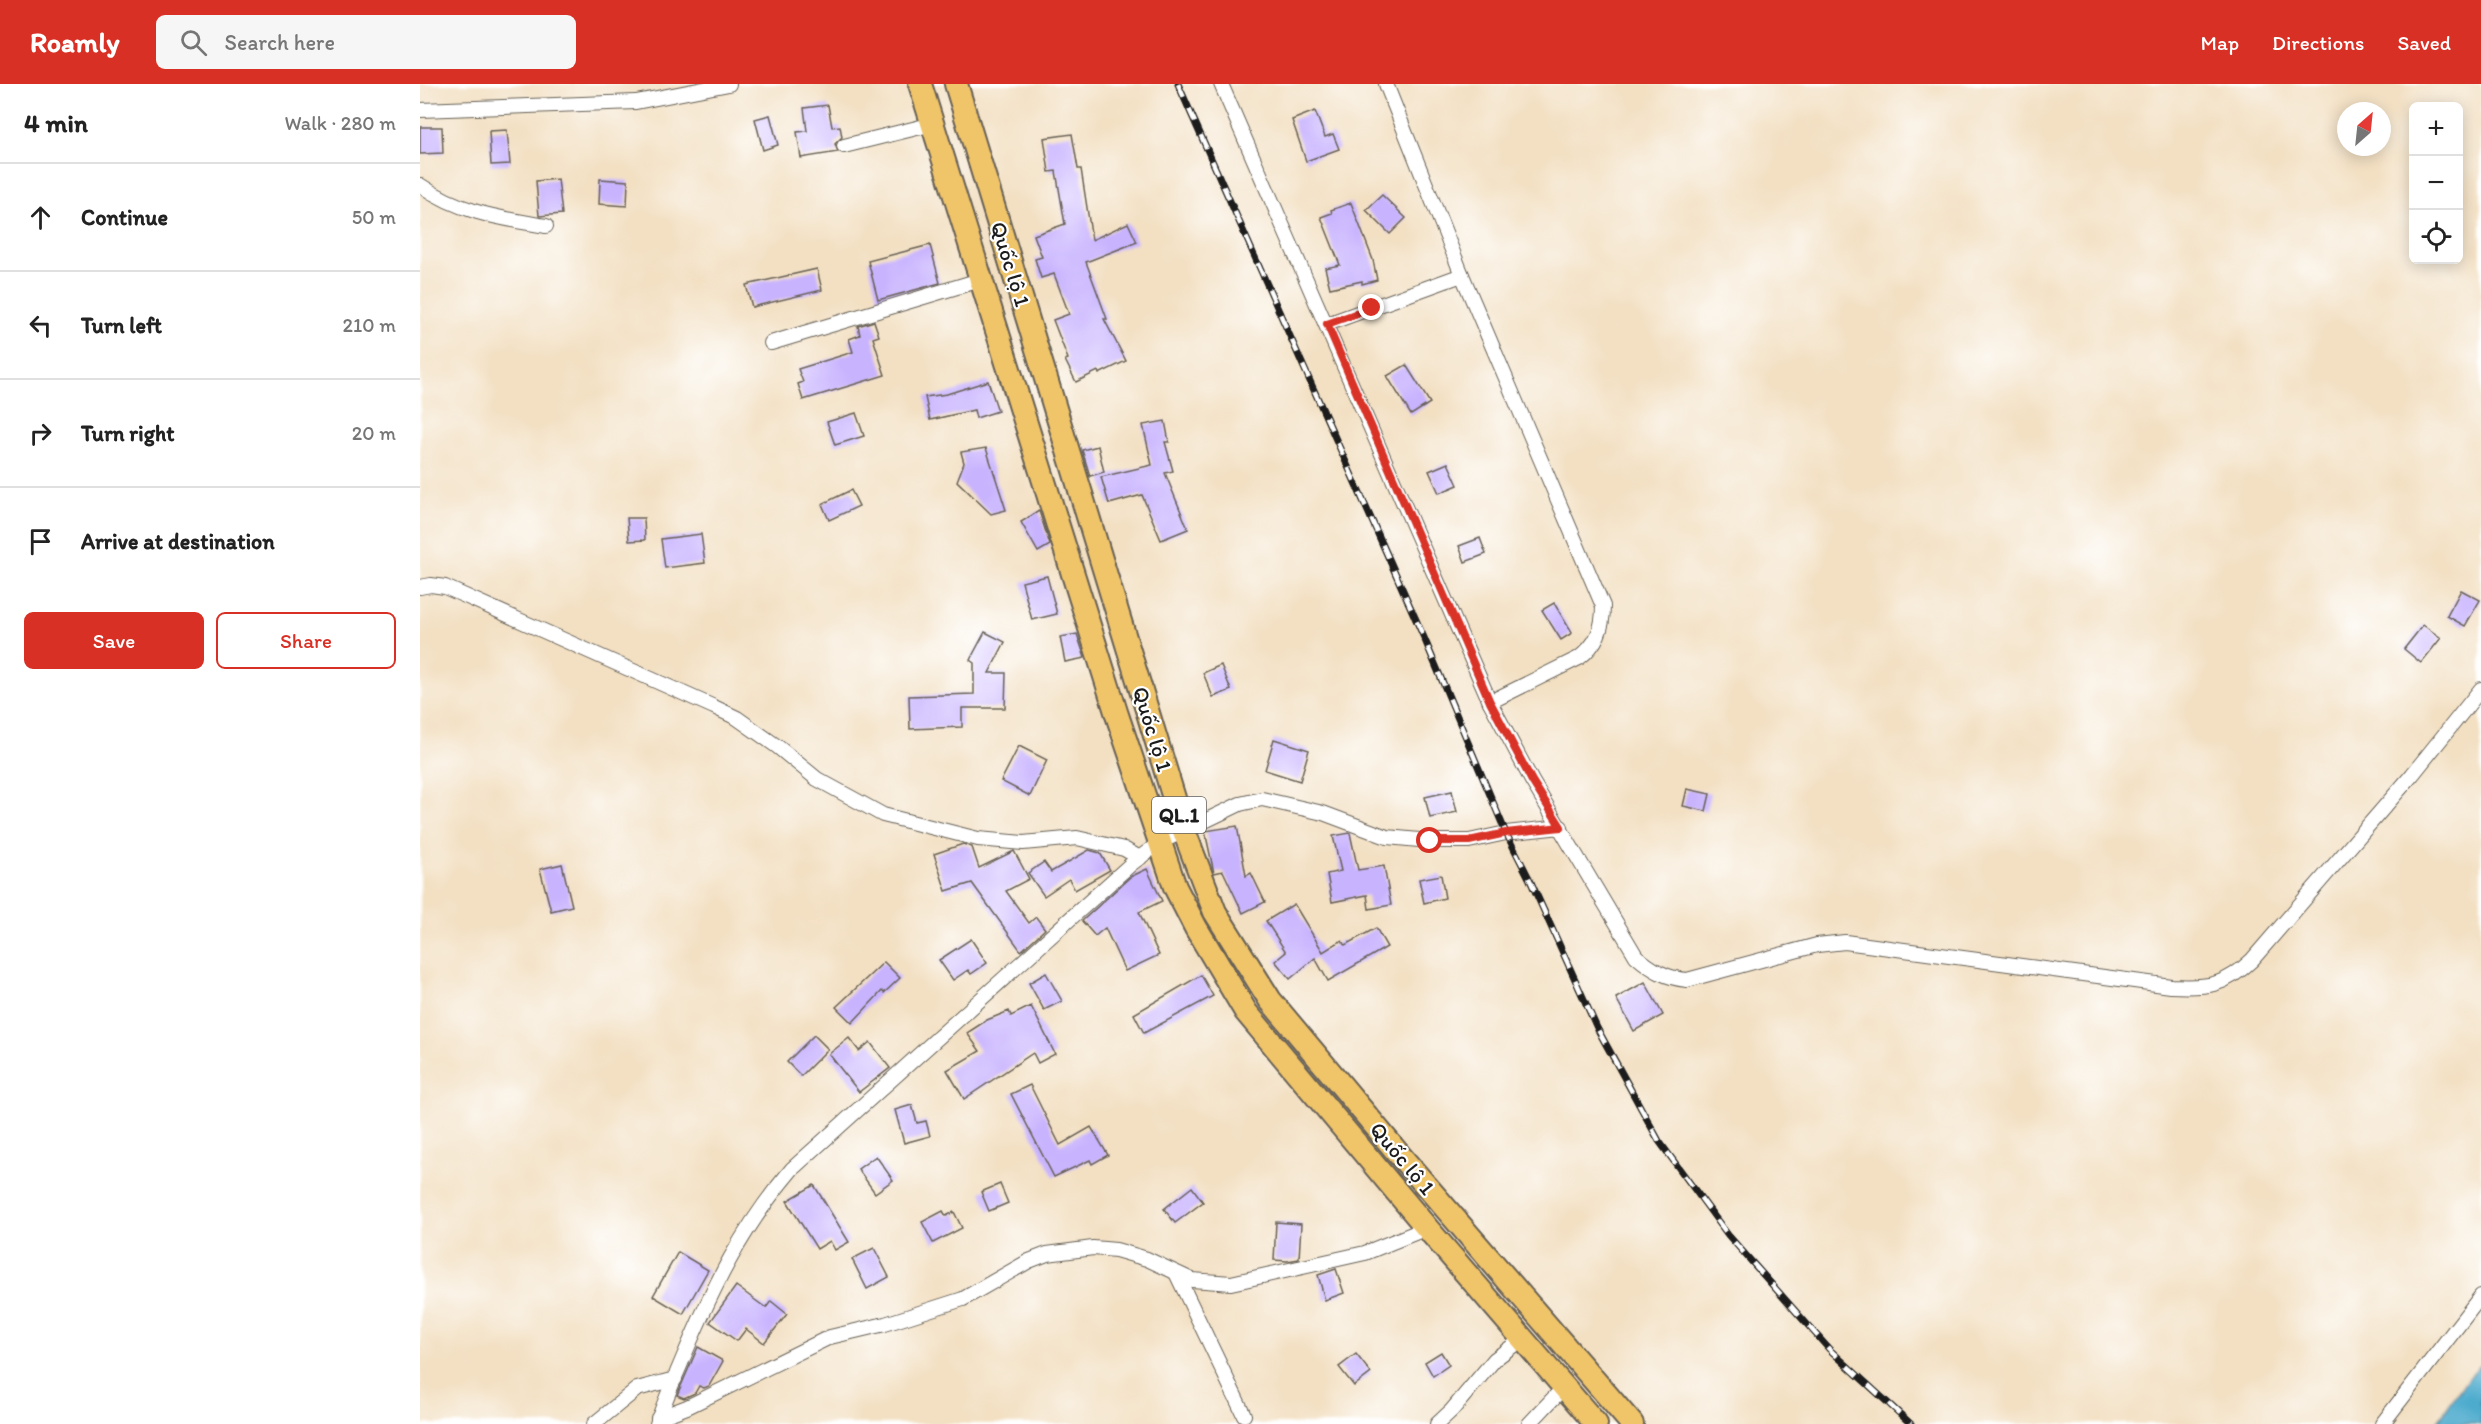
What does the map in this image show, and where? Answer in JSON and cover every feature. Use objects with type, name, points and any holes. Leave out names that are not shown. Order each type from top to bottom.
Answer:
[{"type":"highway","name":"Quốc lộ 1","points":[[920,84],[980,280],[1175,887],[1196,928],[1246,1012],[1427,1228],[1596,1424]]},
{"type":"highway","name":"Quốc lộ 1","points":[[956,84],[1184,831],[1215,912],[1270,1000],[1397,1152],[1632,1424]]},
{"type":"street","points":[[420,110],[636,102],[729,84]]},
{"type":"street","points":[[1221,84],[1490,702],[1526,772],[1561,827],[1636,956],[1652,969],[1670,978],[1687,981],[1817,945],[1845,942],[2171,986],[2212,986],[2227,981],[2252,960],[2412,775],[2481,689]]},
{"type":"street","points":[[1386,84],[1462,276],[1603,606],[1601,631],[1589,650],[1579,658],[1490,702]]},
{"type":"street","points":[[844,146],[933,124]]},
{"type":"street","points":[[420,185],[433,194],[480,214],[546,226]]},
{"type":"street","points":[[1327,324],[1462,276]]},
{"type":"street","points":[[771,343],[980,280]]},
{"type":"street","points":[[420,587],[431,585],[445,587],[737,718],[817,779],[883,815],[978,839],[1023,843],[1077,838],[1095,841],[1124,849],[1140,858]]},
{"type":"street","points":[[657,1421],[709,1297],[742,1235],[766,1199],[792,1169],[1130,865],[1159,843],[1240,804],[1262,799],[1323,813],[1379,836],[1398,838],[1469,841],[1506,833],[1561,827]]},
{"type":"street","points":[[657,1421],[830,1337],[885,1324],[963,1299],[1029,1261],[1047,1254],[1093,1248],[1116,1250],[1147,1259],[1177,1275],[1205,1282],[1241,1282],[1365,1253],[1427,1228]]},
{"type":"street","points":[[1177,1275],[1244,1415]]},
{"type":"street","points":[[2382,1424],[2481,1296]]},
{"type":"street","points":[[1437,1424],[1452,1410],[1495,1359],[1522,1339]]},
{"type":"street","points":[[594,1424],[637,1389],[675,1379]]},
{"type":"street","points":[[1529,1424],[1564,1387]]},
{"type":"water","points":[[2481,1365],[2481,1424],[2436,1424],[2463,1385]]},
{"type":"building","points":[[828,105],[832,127],[840,126],[842,137],[835,144],[838,152],[801,158],[797,132],[807,131],[804,108]]},
{"type":"building","points":[[1315,111],[1325,137],[1333,134],[1339,149],[1306,161],[1292,120]]},
{"type":"building","points":[[770,115],[778,145],[763,150],[755,119]]},
{"type":"building","points":[[420,127],[442,127],[443,153],[420,154]]},
{"type":"building","points":[[507,130],[510,164],[491,165],[489,131]]},
{"type":"building","points":[[1072,134],[1078,169],[1081,169],[1092,240],[1128,223],[1137,242],[1086,262],[1107,319],[1104,319],[1126,361],[1076,382],[1065,360],[1068,359],[1053,320],[1069,314],[1054,274],[1041,278],[1035,259],[1042,257],[1034,235],[1065,224],[1056,171],[1049,172],[1044,138]]},
{"type":"building","points":[[558,179],[562,214],[539,216],[536,181]]},
{"type":"building","points":[[600,179],[628,181],[627,206],[599,204]]},
{"type":"building","points":[[1382,195],[1406,218],[1390,234],[1366,210]]},
{"type":"building","points":[[1351,203],[1373,260],[1377,280],[1330,288],[1325,268],[1340,265],[1321,217],[1332,213],[1331,210]]},
{"type":"building","points":[[930,245],[940,283],[878,300],[868,261]]},
{"type":"building","points":[[817,269],[822,290],[752,307],[746,285]]},
{"type":"building","points":[[874,321],[879,336],[873,338],[885,375],[803,400],[798,384],[803,382],[798,369],[853,352],[849,339],[860,335],[858,326]]},
{"type":"building","points":[[1406,365],[1430,403],[1411,415],[1387,376]]},
{"type":"building","points":[[988,381],[998,411],[976,418],[974,410],[930,420],[925,397],[947,394]]},
{"type":"building","points":[[856,413],[864,436],[835,445],[827,422]]},
{"type":"building","points":[[1165,421],[1169,442],[1165,442],[1173,471],[1165,473],[1188,529],[1161,540],[1142,495],[1109,504],[1101,477],[1152,465],[1143,425]]},
{"type":"building","points":[[1098,446],[1104,472],[1090,476],[1082,450]]},
{"type":"building","points":[[986,448],[1006,510],[991,514],[957,481],[964,463],[961,452]]},
{"type":"building","points":[[1448,463],[1458,485],[1439,493],[1429,471]]},
{"type":"building","points":[[851,490],[859,506],[829,520],[822,504]]},
{"type":"building","points":[[1039,511],[1050,545],[1038,552],[1021,522]]},
{"type":"building","points":[[627,518],[644,518],[645,540],[629,541]]},
{"type":"building","points":[[701,534],[705,563],[665,568],[661,539]]},
{"type":"building","points":[[1480,538],[1486,554],[1465,562],[1459,546]]},
{"type":"building","points":[[1047,576],[1057,614],[1032,620],[1022,582]]},
{"type":"building","points":[[2461,590],[2480,600],[2465,626],[2447,616]]},
{"type":"building","points":[[1554,603],[1572,633],[1561,640],[1542,610]]},
{"type":"building","points":[[2423,625],[2441,638],[2421,663],[2404,649]]},
{"type":"building","points":[[985,632],[1005,642],[989,673],[1006,673],[1005,708],[962,708],[962,727],[910,729],[909,696],[974,694],[974,663],[970,660]]},
{"type":"building","points":[[1077,634],[1085,658],[1065,662],[1060,637]]},
{"type":"building","points":[[1221,665],[1231,690],[1213,697],[1203,673]]},
{"type":"building","points":[[1274,739],[1309,750],[1300,781],[1265,770]]},
{"type":"building","points":[[1019,746],[1047,760],[1030,796],[1001,781]]},
{"type":"building","points":[[1687,789],[1710,794],[1706,811],[1683,806]]},
{"type":"building","points":[[1452,791],[1457,812],[1430,818],[1425,797]]},
{"type":"building","points":[[1237,826],[1246,876],[1251,873],[1265,902],[1243,913],[1223,871],[1214,873],[1205,831]]},
{"type":"building","points":[[1350,833],[1358,870],[1384,866],[1391,905],[1369,909],[1367,895],[1332,902],[1327,874],[1341,871],[1333,836]]},
{"type":"building","points":[[963,844],[972,847],[979,868],[1014,851],[1029,879],[1006,891],[1029,923],[1036,917],[1045,929],[1021,951],[972,883],[946,891],[934,854]]},
{"type":"building","points":[[1089,850],[1100,853],[1110,870],[1075,890],[1069,879],[1044,896],[1028,873],[1044,862],[1051,872]]},
{"type":"building","points":[[562,864],[572,906],[551,911],[540,869]]},
{"type":"building","points":[[1147,869],[1162,901],[1139,912],[1159,955],[1125,971],[1105,928],[1095,936],[1082,921],[1130,877]]},
{"type":"building","points":[[1441,875],[1445,898],[1424,903],[1419,879]]},
{"type":"building","points":[[1294,904],[1323,952],[1342,940],[1345,945],[1376,928],[1387,947],[1328,981],[1315,958],[1290,979],[1275,961],[1286,952],[1266,921]]},
{"type":"building","points":[[971,939],[987,963],[971,974],[968,970],[953,980],[939,960]]},
{"type":"building","points":[[884,962],[900,978],[884,993],[882,991],[852,1023],[836,1007]]},
{"type":"building","points":[[1046,973],[1062,1001],[1044,1010],[1029,983]]},
{"type":"building","points":[[1201,975],[1213,996],[1144,1033],[1134,1014]]},
{"type":"building","points":[[1645,982],[1663,1015],[1634,1031],[1616,998]]},
{"type":"building","points":[[1031,1006],[1055,1054],[1038,1063],[1033,1053],[964,1099],[947,1070],[980,1051],[967,1033],[987,1020],[1009,1011],[1011,1016]]},
{"type":"building","points":[[814,1035],[828,1049],[801,1076],[787,1062]]},
{"type":"building","points":[[849,1038],[859,1051],[870,1042],[890,1068],[859,1092],[829,1054]]},
{"type":"building","points":[[1030,1085],[1060,1145],[1091,1127],[1108,1155],[1092,1164],[1090,1160],[1054,1177],[1011,1094]]},
{"type":"building","points":[[912,1105],[917,1123],[926,1121],[930,1136],[904,1143],[895,1110]]},
{"type":"building","points":[[876,1156],[893,1180],[875,1193],[858,1169]]},
{"type":"building","points":[[1000,1184],[1008,1203],[989,1211],[981,1192]]},
{"type":"building","points":[[814,1185],[849,1242],[835,1250],[830,1241],[817,1249],[787,1201]]},
{"type":"building","points":[[1192,1187],[1203,1202],[1175,1223],[1164,1209]]},
{"type":"building","points":[[943,1211],[946,1216],[954,1212],[962,1228],[933,1243],[922,1222]]},
{"type":"building","points":[[1276,1222],[1301,1224],[1299,1259],[1274,1260]]},
{"type":"building","points":[[874,1248],[889,1277],[867,1289],[852,1259]]},
{"type":"building","points":[[678,1252],[708,1270],[683,1314],[653,1296]]},
{"type":"building","points":[[1336,1269],[1344,1293],[1325,1300],[1318,1275]]},
{"type":"building","points":[[736,1286],[766,1308],[771,1301],[787,1314],[764,1343],[746,1329],[737,1341],[710,1322]]},
{"type":"building","points":[[698,1347],[723,1361],[709,1386],[704,1388],[699,1386],[695,1393],[684,1398],[677,1395]]},
{"type":"building","points":[[1441,1352],[1449,1365],[1433,1376],[1425,1362]]},
{"type":"building","points":[[1356,1354],[1371,1373],[1354,1386],[1339,1367]]},
{"type":"railway","points":[[1178,84],[1425,640],[1506,833],[1530,880],[1597,1028],[1659,1141],[1728,1235],[1829,1349],[1911,1424]]},
{"type":"route","points":[[1372,308],[1327,324],[1490,702],[1510,743],[1561,827],[1506,833],[1469,841],[1430,841]]}]
